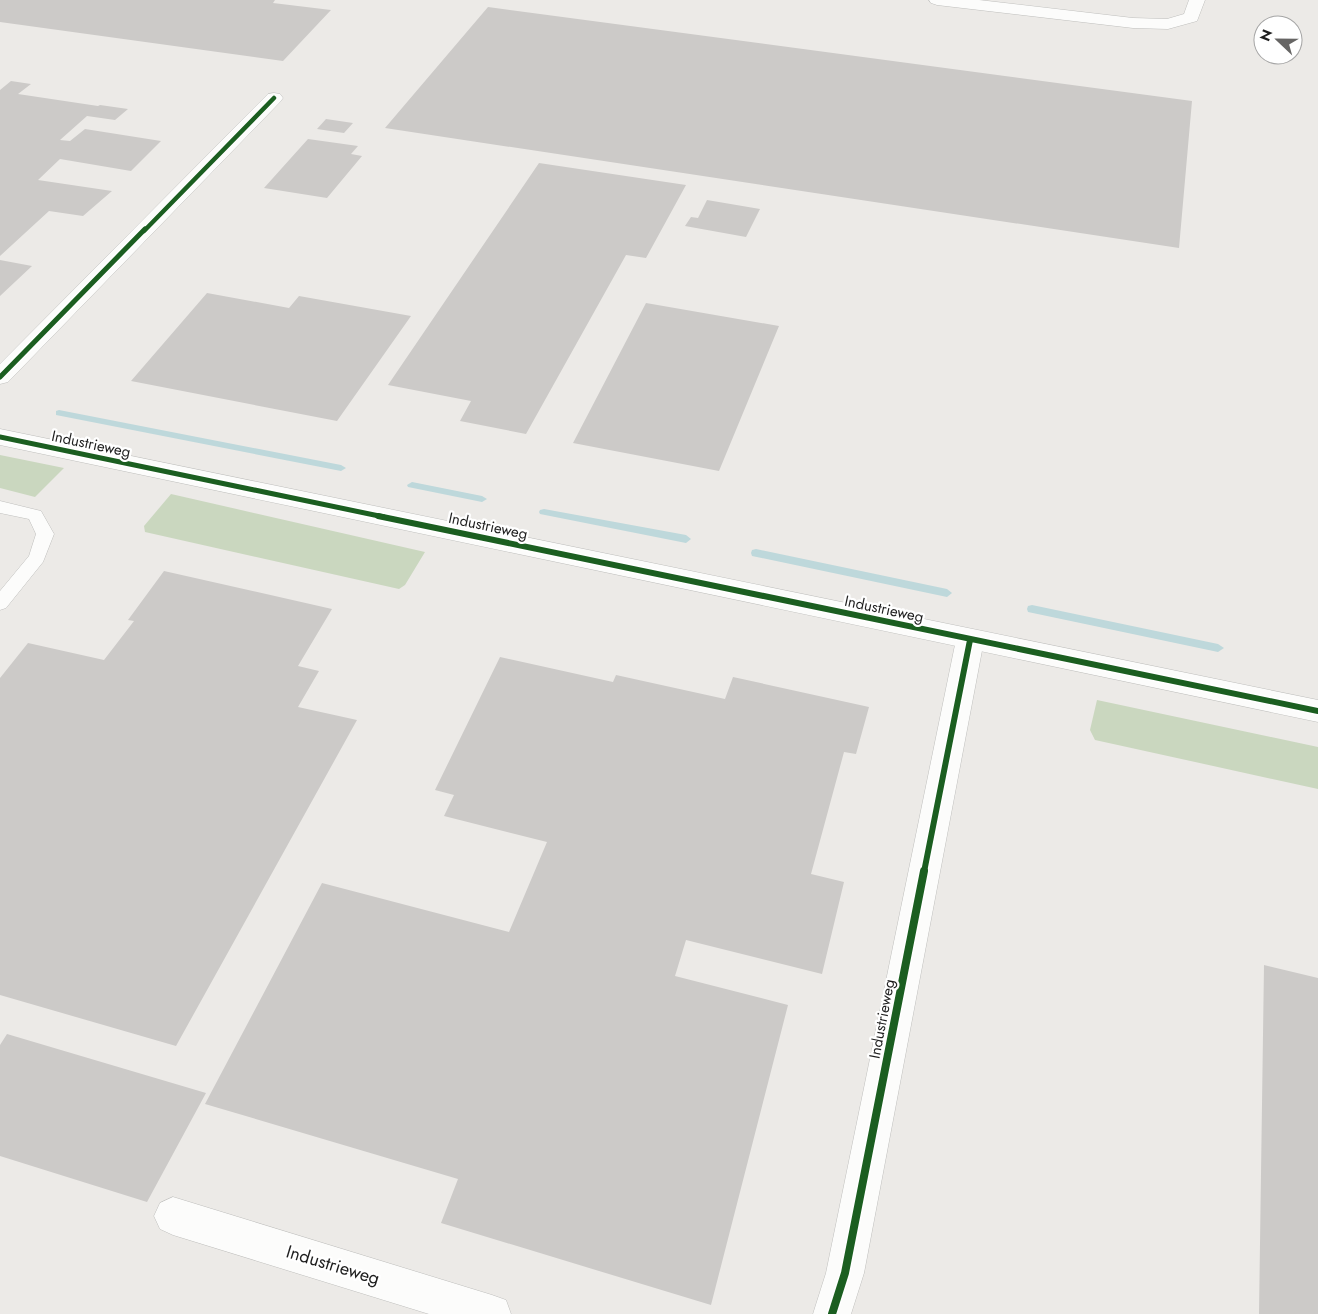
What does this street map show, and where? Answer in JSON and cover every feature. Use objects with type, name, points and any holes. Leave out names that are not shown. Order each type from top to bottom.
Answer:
[{"type":"street","points":[[936,0],[1133,23],[1168,24],[1191,17],[1197,0]]},
{"type":"street","points":[[0,377],[274,98]]},
{"type":"street","name":"Industrieweg","points":[[0,437],[1318,711]]},
{"type":"street","name":"Industrieweg","points":[[832,1314],[847,1263],[970,640]]},
{"type":"street","name":"Industrieweg","points":[[173,1216],[492,1314]]},
{"type":"lane","points":[[0,507],[35,515],[45,534],[36,558],[0,602]]},
{"type":"green space","points":[[0,455],[64,468],[35,497],[0,488]]},
{"type":"green space","points":[[171,494],[425,552],[405,585],[399,589],[145,532],[144,526]]},
{"type":"green space","points":[[1097,700],[1318,747],[1318,789],[1095,740],[1090,730]]},
{"type":"building","points":[[0,0],[275,0],[273,3],[331,10],[283,61],[0,22]]},
{"type":"building","points":[[488,7],[1192,101],[1179,248],[385,128]]},
{"type":"building","points":[[11,81],[31,84],[18,94],[128,109],[115,120],[87,116],[60,140],[70,141],[85,129],[161,141],[131,171],[60,159],[38,180],[112,191],[83,216],[49,211],[0,256],[0,90]]},
{"type":"building","points":[[326,119],[353,123],[344,133],[317,129]]},
{"type":"building","points":[[308,139],[358,146],[351,154],[362,156],[327,198],[264,188]]},
{"type":"building","points":[[539,163],[686,185],[646,258],[626,255],[526,434],[460,421],[471,401],[388,385]]},
{"type":"building","points":[[707,200],[760,209],[746,237],[685,226],[691,217],[698,218]]},
{"type":"building","points":[[0,260],[32,266],[0,296]]},
{"type":"building","points":[[207,293],[289,308],[299,296],[411,316],[337,421],[131,381]]},
{"type":"building","points":[[646,303],[779,326],[719,471],[573,443]]},
{"type":"building","points":[[164,571],[332,609],[298,666],[319,671],[298,707],[357,720],[176,1046],[0,995],[0,678],[28,643],[104,660],[134,621],[128,620]]},
{"type":"building","points":[[500,657],[613,682],[616,675],[725,699],[733,677],[869,707],[856,754],[844,752],[811,874],[844,882],[822,974],[686,940],[675,976],[788,1005],[711,1305],[441,1223],[458,1179],[205,1104],[322,883],[509,932],[547,842],[444,816],[454,795],[435,790]]},
{"type":"building","points":[[1264,965],[1318,978],[1318,1314],[1259,1314]]},
{"type":"building","points":[[7,1034],[206,1093],[147,1202],[0,1156],[0,1045]]},
{"type":"waterway","points":[[59,413],[341,468]]},
{"type":"waterway","points":[[412,485],[482,499]]},
{"type":"waterway","points":[[544,512],[686,539]]},
{"type":"waterway","points":[[756,553],[947,593]]},
{"type":"waterway","points":[[1032,609],[1218,648]]},
{"type":"cycle path","points":[[0,377],[274,98]]},
{"type":"cycle path","points":[[0,437],[1318,711]]},
{"type":"cycle path","points":[[832,1314],[845,1273],[970,640]]}]
